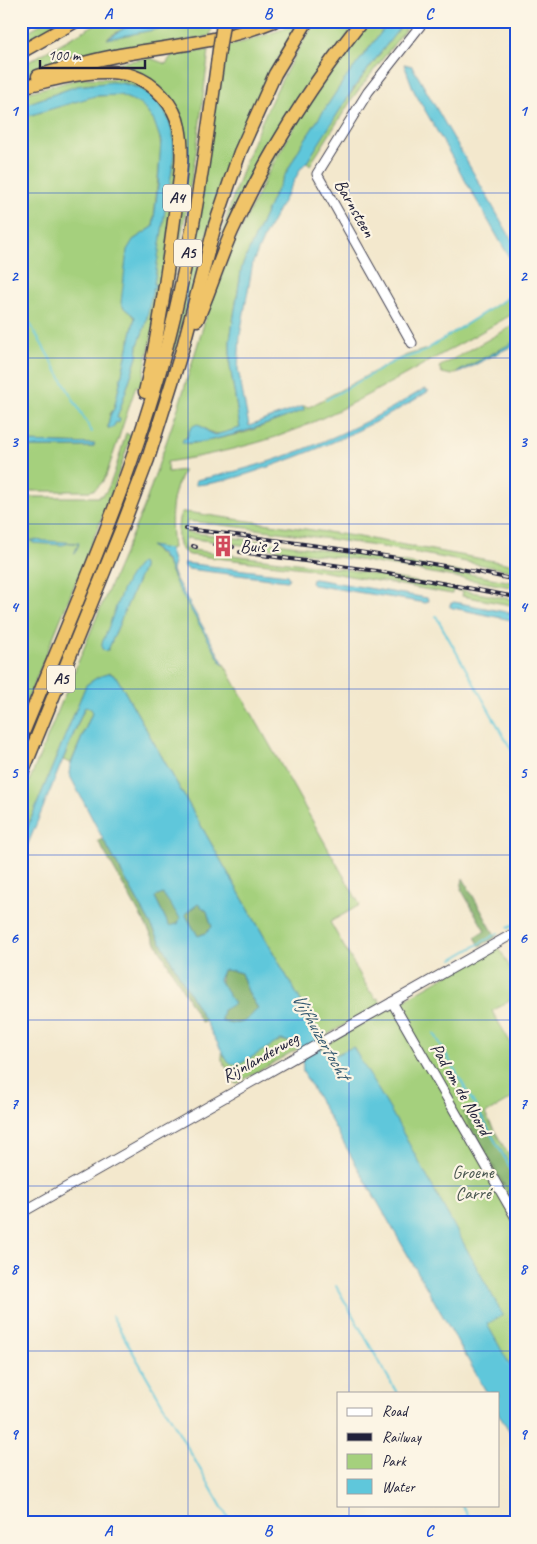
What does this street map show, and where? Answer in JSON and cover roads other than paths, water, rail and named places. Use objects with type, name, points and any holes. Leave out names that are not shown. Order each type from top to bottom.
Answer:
[{"type":"highway","points":[[21,23],[25,21]]},
{"type":"highway","points":[[21,52],[76,21]]},
{"type":"highway","points":[[21,82],[74,66],[118,56],[237,34],[274,21]]},
{"type":"highway","name":"A5","points":[[184,346],[202,308],[232,230],[265,164],[308,94],[362,21]]},
{"type":"highway","name":"A5","points":[[21,738],[107,527],[152,397],[181,288],[202,169],[223,22]]},
{"type":"highway","name":"A5","points":[[21,776],[148,458],[184,346],[215,225],[240,152],[275,74],[306,23]]},
{"type":"highway","name":"A4","points":[[21,87],[101,72],[116,72],[134,76],[158,91],[170,106],[179,125],[182,145],[181,162],[171,244],[151,368],[136,426],[134,451]]},
{"type":"street","name":"Barnsteen","points":[[412,343],[317,174],[368,92],[424,21]]},
{"type":"street","name":"Rijnlanderweg","points":[[21,1213],[516,932]]},
{"type":"street","name":"Pad om de Noord","points":[[392,1002],[516,1218]]},
{"type":"water","points":[[136,21],[176,21],[169,27],[107,39]]},
{"type":"water","points":[[390,21],[405,21],[355,86],[307,162],[301,168],[265,235],[253,262],[240,335],[238,369],[249,426],[303,406],[304,410],[263,426],[231,435],[201,442],[182,443],[183,439],[187,438],[192,427],[198,424],[215,435],[240,428],[230,366],[230,340],[242,266],[272,199],[302,144],[342,83]]},
{"type":"water","points":[[404,64],[412,66],[516,247],[516,253],[509,257],[414,91]]},
{"type":"water","points":[[112,82],[125,84],[147,93],[163,108],[172,130],[174,150],[154,284],[156,285],[153,289],[145,326],[138,345],[137,357],[117,418],[120,419],[119,423],[116,422],[113,428],[108,428],[135,317],[121,303],[127,250],[133,240],[153,227],[161,141],[154,121],[141,104],[120,95],[95,96],[21,118],[21,106],[77,86]]},
{"type":"water","points":[[516,341],[516,344],[458,372]]},
{"type":"water","points":[[424,389],[429,391],[373,423],[315,450],[235,478],[206,484],[196,485],[195,483],[196,480],[256,466],[314,445],[370,420]]},
{"type":"water","points":[[21,442],[95,444],[93,447],[21,447]]},
{"type":"water","points":[[31,540],[79,543],[74,554],[78,545],[76,543],[62,545],[33,543]]},
{"type":"water","points":[[150,546],[169,549],[174,563],[172,570],[174,576],[224,664],[221,662],[177,586],[167,562],[161,554]]},
{"type":"water","points":[[140,563],[143,564],[143,568],[108,650],[105,651],[102,649],[102,643],[118,601],[127,580]]},
{"type":"water","points":[[184,563],[287,575],[289,578],[287,581],[188,569],[184,567]]},
{"type":"water","points":[[312,579],[427,598],[429,601],[426,603],[313,585],[311,583]]},
{"type":"water","points":[[454,602],[516,614],[516,621],[450,607],[450,604]]},
{"type":"water","points":[[110,673],[117,678],[315,1026],[318,1045],[325,1051],[335,1055],[353,1047],[392,1113],[503,1315],[487,1324],[516,1376],[516,1443],[500,1416],[500,1392],[486,1392],[303,1072],[303,1058],[298,1048],[292,1043],[281,1040],[240,1064],[228,1062],[103,839],[69,774],[70,766],[92,713],[90,708],[85,707],[83,711],[21,861],[21,843],[86,685],[98,677]],"holes":[[[163,894],[180,918],[178,924],[169,926],[155,897]],[[198,904],[207,911],[212,927],[206,933],[198,936],[185,914]],[[223,970],[241,973],[249,994],[258,1008],[250,1017],[242,1022],[233,1023],[221,1020],[223,1010],[234,1004],[219,980]]]},
{"type":"waterway","points":[[326,400],[395,361],[423,352],[515,293]]},
{"type":"waterway","points":[[21,308],[92,432]]},
{"type":"waterway","points":[[436,616],[516,758]]},
{"type":"waterway","points":[[508,928],[516,924]]},
{"type":"waterway","points":[[453,959],[498,933]]},
{"type":"waterway","points":[[434,1033],[516,1178]]},
{"type":"waterway","points":[[336,1286],[396,1392]]},
{"type":"waterway","points":[[112,1316],[231,1523]]},
{"type":"waterway","points":[[463,1506],[472,1523]]},
{"type":"railway","points":[[186,529],[352,551],[516,580]]},
{"type":"railway","points":[[240,552],[377,571],[516,597]]},
{"type":"place","name":"Buis 2","points":[[223,546]]},
{"type":"water label","name":"Vijfhuizertocht","points":[[321,1036]]},
{"type":"park label","name":"Groene Carré","points":[[473,1182]]}]
